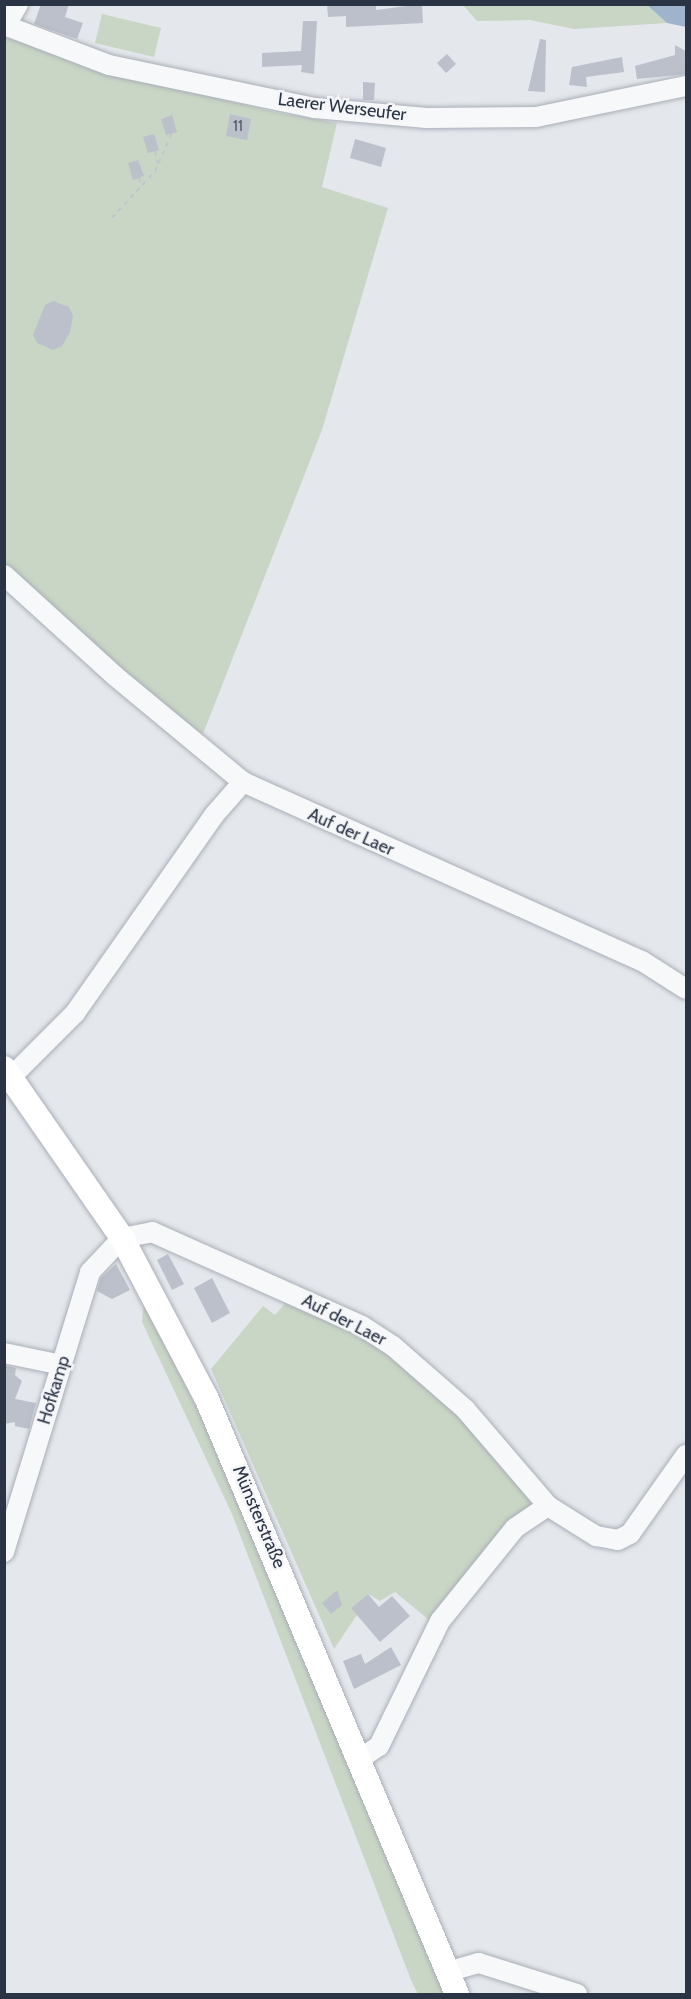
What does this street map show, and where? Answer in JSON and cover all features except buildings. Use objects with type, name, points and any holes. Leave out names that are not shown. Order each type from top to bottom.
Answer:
[{"type":"main road","name":"Münsterstraße","points":[[8,1073],[122,1238],[206,1396],[360,1758],[457,1995]]},
{"type":"street","points":[[5,25],[18,4]]},
{"type":"street","name":"Laerer Werseufer","points":[[5,25],[109,65],[315,108],[427,118],[536,117],[687,86]]},
{"type":"street","name":"Auf der Laer","points":[[4,574],[115,676],[243,782],[642,961],[687,989]]},
{"type":"street","points":[[8,1073],[75,1013],[215,814],[243,782]]},
{"type":"street","name":"Auf der Laer","points":[[122,1238],[152,1232],[169,1237],[211,1262],[299,1297],[393,1346],[465,1409],[548,1506],[596,1536],[618,1540],[641,1522],[687,1455]]},
{"type":"street","name":"Hofkamp","points":[[4,1552],[90,1272],[122,1238]]},
{"type":"street","points":[[4,1353],[62,1365]]},
{"type":"street","points":[[360,1758],[379,1746],[440,1621],[515,1527],[548,1506]]},
{"type":"street","points":[[447,1972],[478,1963],[577,1995]]},
{"type":"path","points":[[112,218],[158,164],[172,134]]},
{"type":"path","points":[[155,151],[158,164]]},
{"type":"path","points":[[139,178],[141,186]]},
{"type":"green space","points":[[463,5],[647,5],[667,23],[574,29],[530,20],[477,21]]},
{"type":"green space","points":[[102,14],[161,28],[154,57],[95,43]]},
{"type":"green space","points":[[4,32],[155,82],[274,112],[337,123],[322,187],[388,208],[322,430],[203,734],[124,677],[5,566]]},
{"type":"green space","points":[[144,1301],[232,1480],[446,1994],[418,1994],[411,1980],[232,1514],[142,1322]]},
{"type":"green space","points":[[287,1301],[376,1341],[485,1437],[536,1499],[479,1562],[434,1624],[395,1592],[380,1601],[368,1594],[352,1607],[357,1615],[334,1649],[211,1369],[263,1306],[275,1315]]},
{"type":"water","points":[[647,5],[686,5],[686,27],[667,23]]}]
